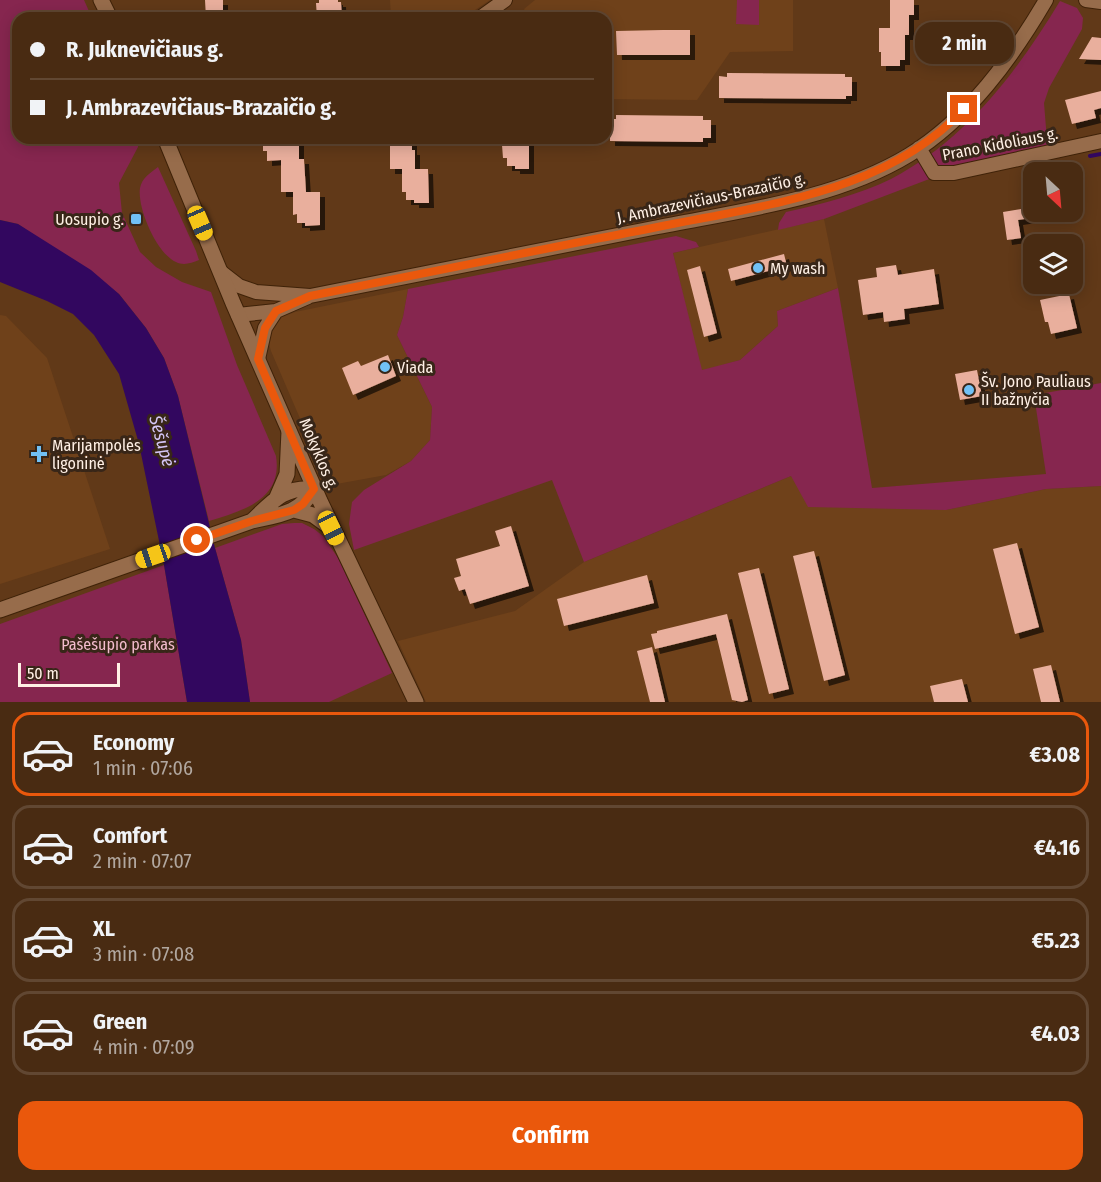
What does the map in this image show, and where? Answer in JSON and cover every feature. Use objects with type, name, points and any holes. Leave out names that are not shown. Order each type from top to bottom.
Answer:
[{"type":"main road","name":"Mokyklos g.","points":[[172,144],[238,315],[331,528],[416,702]]},
{"type":"main road","points":[[277,497],[287,474],[289,431]]},
{"type":"main road","points":[[246,523],[277,497],[301,488],[314,489]]},
{"type":"main road","points":[[0,610],[246,523],[294,510],[303,504],[314,489]]},
{"type":"main road","points":[[294,510],[313,515],[331,528]]},
{"type":"street","points":[[488,12],[505,0]]},
{"type":"street","name":"J. Ambrazevičiaus-Brazaičio g.","points":[[238,315],[276,311],[310,296],[784,201],[852,182],[899,161],[952,122],[989,83],[1046,0]]},
{"type":"street","points":[[1086,0],[1101,2]]},
{"type":"street","name":"Prano Kidoliaus g.","points":[[919,148],[934,173],[954,173],[1101,141]]},
{"type":"street","name":"J. Ambrazevičiaus-Brazaičio g.","points":[[221,272],[245,289],[269,294],[310,296]]},
{"type":"street","points":[[238,315],[269,294]]},
{"type":"street","points":[[258,359],[265,328],[276,311]]},
{"type":"shaded area","points":[[390,0],[490,0],[472,12],[391,12]]},
{"type":"shaded area","points":[[535,0],[793,0],[793,51],[730,52],[697,100],[612,99],[612,12],[525,12],[524,9]]},
{"type":"shaded area","points":[[824,219],[838,288],[777,311],[778,326],[740,360],[701,371],[673,253]]},
{"type":"shaded area","points":[[408,289],[397,335],[432,407],[430,440],[411,461],[386,475],[331,485],[327,481],[271,351],[268,340],[270,332],[282,317],[295,312]]},
{"type":"shaded area","name":"Marijampolės ligoninė","points":[[0,315],[6,316],[47,358],[110,549],[0,584]]},
{"type":"shaded area","points":[[791,476],[946,510],[1046,489],[1101,486],[1101,702],[426,702],[398,641],[515,611],[584,562]]},
{"type":"green space","points":[[0,0],[84,0],[89,12],[12,12],[12,144],[138,144],[119,183],[122,213],[140,252],[156,267],[182,282],[211,292],[237,365],[276,456],[276,471],[267,493],[247,508],[209,521],[178,396],[164,358],[146,328],[119,294],[18,224],[0,220]]},
{"type":"green space","points":[[737,0],[759,0],[759,25],[736,24]]},
{"type":"green space","points":[[1060,1],[1077,8],[1083,18],[1082,29],[1049,88],[1044,103],[1048,152],[932,178],[824,219],[778,230],[779,223],[786,212],[813,206],[878,185],[918,163],[943,145],[988,102],[1026,53]]},
{"type":"green space","points":[[158,167],[199,260],[185,264],[169,257],[155,240],[145,218],[140,197],[141,184]]},
{"type":"green space","points":[[676,236],[696,242],[699,247],[673,253],[702,370],[740,360],[778,326],[777,311],[838,288],[872,488],[1046,474],[1034,395],[1101,383],[1101,486],[1046,489],[946,510],[808,507],[791,476],[584,562],[552,480],[354,550],[349,524],[352,502],[364,490],[411,461],[430,440],[432,407],[397,335],[408,289]]},
{"type":"green space","points":[[302,523],[323,536],[338,558],[392,673],[329,702],[250,702],[241,640],[215,548],[282,524]]},
{"type":"green space","name":"Pašešupio parkas","points":[[164,565],[187,702],[0,702],[0,624]]},
{"type":"water","name":"Šešupė","points":[[0,220],[18,224],[91,270],[119,294],[146,328],[164,358],[178,396],[215,548],[241,640],[250,702],[187,702],[164,565],[139,444],[119,374],[94,335],[73,314],[0,282]]},
{"type":"building","points":[[205,0],[223,0],[223,12],[206,12]]},
{"type":"building","points":[[319,0],[338,0],[341,2],[342,12],[317,12],[316,3],[319,3]]},
{"type":"building","points":[[890,0],[914,0],[914,15],[909,15],[909,35],[905,35],[905,60],[900,60],[900,66],[881,66],[879,28],[890,28]]},
{"type":"building","points":[[690,30],[690,55],[617,55],[616,31]]},
{"type":"building","points":[[1092,37],[1101,38],[1101,60],[1079,59]]},
{"type":"building","points":[[727,73],[845,74],[845,77],[852,77],[852,96],[846,96],[846,99],[719,98],[719,76],[727,77]]},
{"type":"building","points":[[1101,91],[1101,108],[1094,110],[1096,118],[1072,124],[1065,100]]},
{"type":"building","points":[[616,115],[703,116],[703,120],[711,120],[711,138],[703,138],[703,142],[612,141],[612,119],[616,119]]},
{"type":"building","points":[[263,144],[299,144],[299,159],[304,159],[306,192],[320,192],[320,225],[305,226],[305,223],[297,223],[297,214],[293,215],[293,192],[281,192],[281,160],[267,161],[267,151],[263,151]]},
{"type":"building","points":[[390,144],[412,144],[412,150],[415,150],[415,169],[428,169],[429,203],[414,203],[414,200],[406,200],[406,192],[402,192],[402,169],[390,169]]},
{"type":"building","points":[[529,144],[529,169],[515,169],[515,166],[507,166],[507,158],[503,158],[502,145]]},
{"type":"building","points":[[1023,209],[1023,219],[1018,220],[1021,238],[1007,240],[1003,212]]},
{"type":"building","name":"My wash","points":[[784,254],[787,266],[731,281],[728,269]]},
{"type":"building","points":[[896,265],[898,275],[934,269],[939,304],[904,309],[905,319],[884,322],[883,312],[863,315],[858,280],[877,277],[876,268]]},
{"type":"building","points":[[700,266],[717,333],[704,337],[687,270]]},
{"type":"building","points":[[1069,294],[1077,328],[1051,334],[1048,322],[1045,322],[1040,300]]},
{"type":"building","points":[[388,355],[396,376],[353,395],[342,368],[358,361],[361,366]]},
{"type":"building","name":"Šv. Jono Pauliaus II bažnyčia","points":[[977,370],[982,396],[960,400],[955,374]]},
{"type":"building","points":[[511,526],[529,586],[470,604],[465,589],[459,591],[454,578],[461,576],[456,559],[500,546],[495,531]]},
{"type":"building","points":[[1017,543],[1039,627],[1015,634],[993,549]]},
{"type":"building","points":[[814,551],[845,675],[824,681],[793,556]]},
{"type":"building","points":[[759,568],[789,689],[769,694],[738,573]]},
{"type":"building","points":[[647,575],[654,603],[564,626],[557,599]]},
{"type":"building","points":[[727,614],[748,700],[742,702],[732,700],[716,634],[655,649],[651,634]]},
{"type":"building","points":[[652,647],[665,702],[650,702],[637,651]]},
{"type":"building","points":[[1051,665],[1060,702],[1041,702],[1033,669]]},
{"type":"building","points":[[962,679],[968,702],[934,702],[930,686]]},
{"type":"waterway","points":[[1090,156],[1101,154]]},
{"type":"place","name":"Uosupio g.","points":[[136,219]]},
{"type":"place","name":"My wash","points":[[758,268]]},
{"type":"place","name":"Viada","points":[[385,367]]},
{"type":"place","name":"Šv. Jono Pauliaus II bažnyčia","points":[[969,390]]},
{"type":"place","name":"Marijampolės ligoninė","points":[[39,454]]},
{"type":"route","points":[[197,540],[252,521],[294,510],[303,504],[314,489],[258,359],[262,336],[276,311],[310,296],[739,211],[826,190],[852,182],[899,161],[952,122],[964,109]]}]
